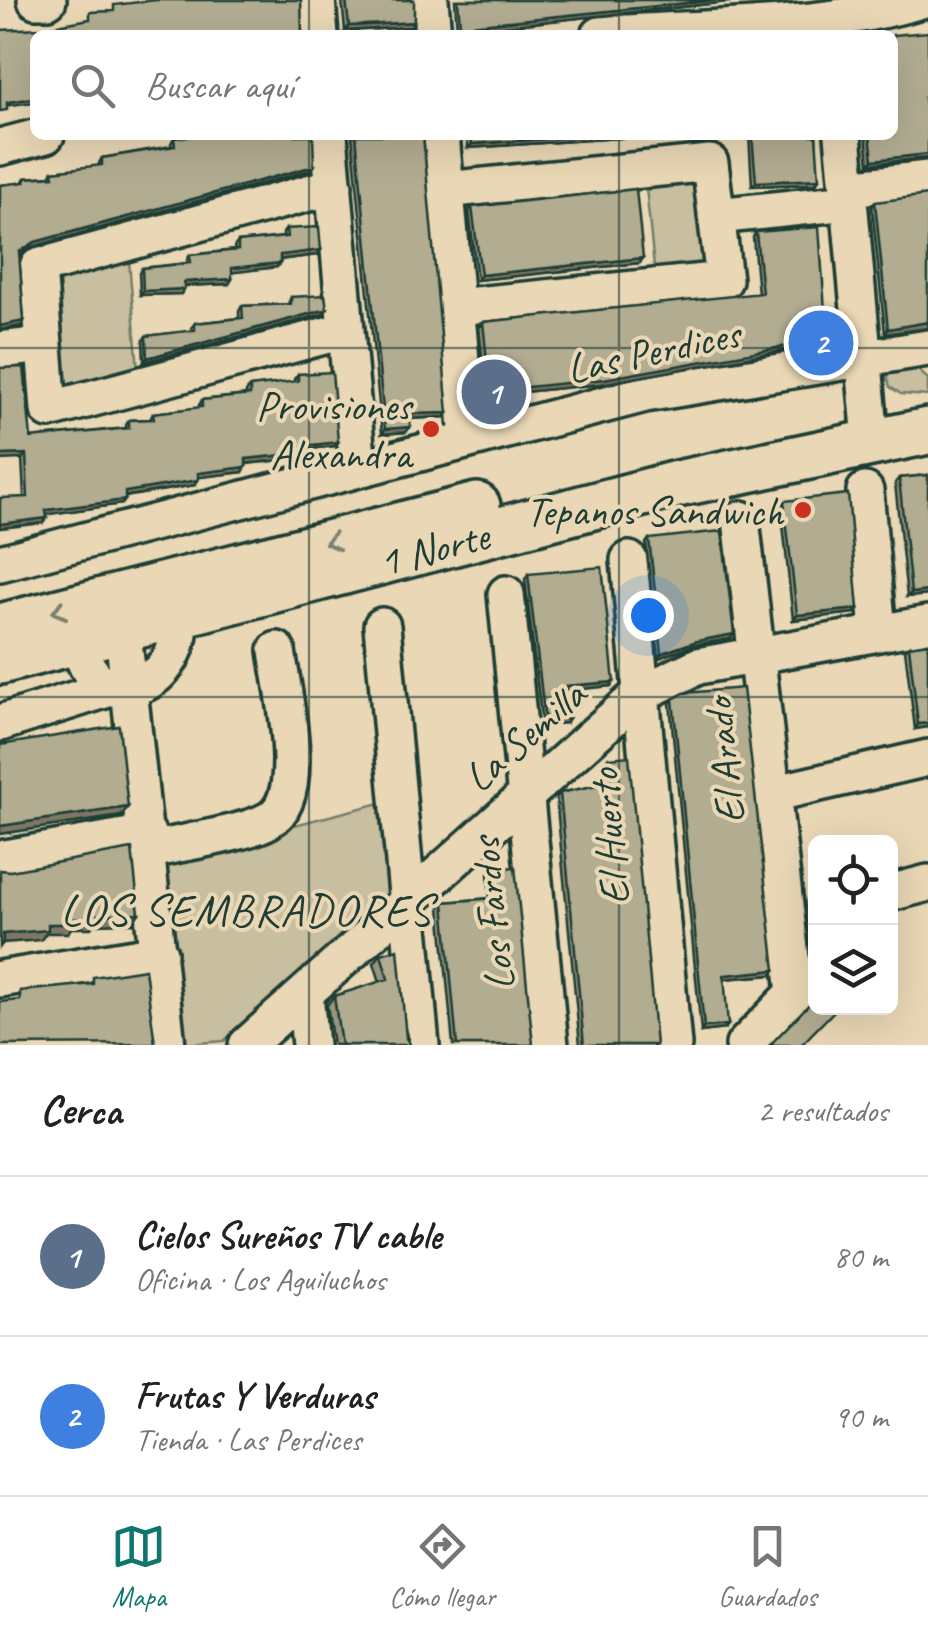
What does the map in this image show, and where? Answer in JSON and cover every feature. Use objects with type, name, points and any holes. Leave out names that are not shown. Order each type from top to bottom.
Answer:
[{"type":"main road","name":"1 Norte","points":[[0,661],[79,640],[122,612],[180,616],[677,484],[870,428],[928,407]]},
{"type":"main road","name":"1 Norte","points":[[0,627],[122,612],[669,458],[870,428],[928,431]]},
{"type":"street","points":[[36,0],[48,0]]},
{"type":"street","points":[[317,0],[320,30]]},
{"type":"street","points":[[430,0],[433,30]]},
{"type":"street","points":[[664,30],[832,17],[890,10],[920,0]]},
{"type":"street","points":[[0,146],[30,139]]},
{"type":"street","points":[[329,140],[358,468]]},
{"type":"street","points":[[441,140],[468,440]]},
{"type":"street","points":[[844,140],[870,428]]},
{"type":"street","points":[[446,190],[710,163],[724,280],[456,307]]},
{"type":"street","points":[[716,216],[928,179]]},
{"type":"street","points":[[334,186],[38,267],[48,410],[346,330]]},
{"type":"street","points":[[0,350],[44,345]]},
{"type":"street","name":"Las Perdices","points":[[0,563],[645,394],[928,348]]},
{"type":"street","points":[[865,491],[878,631]]},
{"type":"street","name":"El Arado","points":[[742,519],[772,794],[801,917],[795,993],[744,1045]]},
{"type":"street","name":"El Huerto","points":[[629,560],[672,1045]]},
{"type":"street","name":"Los Fardos","points":[[506,594],[550,1045]]},
{"type":"street","points":[[122,612],[123,688],[148,842],[167,1045]]},
{"type":"street","points":[[0,722],[123,688],[168,666],[181,639],[180,616]]},
{"type":"street","name":"La Semilla","points":[[247,1045],[640,694],[698,666],[928,624]]},
{"type":"street","points":[[382,626],[420,1045]]},
{"type":"street","points":[[79,640],[86,666],[123,688]]},
{"type":"street","points":[[0,859],[148,842],[268,821],[286,805],[293,780],[277,650]]},
{"type":"street","points":[[772,794],[928,758]]},
{"type":"street","points":[[898,891],[928,883]]},
{"type":"street","points":[[0,979],[159,953]]},
{"type":"street","points":[[305,994],[310,1045]]},
{"type":"shaded area","points":[[702,173],[713,272],[655,277],[645,178]]},
{"type":"shaded area","points":[[129,261],[138,370],[58,390],[49,283]]},
{"type":"shaded area","points":[[906,359],[928,379],[928,396],[901,394],[890,387],[885,368]]},
{"type":"shaded area","points":[[380,803],[390,889],[382,901],[224,1041],[176,1045],[155,861]]},
{"type":"building","points":[[156,0],[301,0],[302,30],[30,30],[30,99],[7,102],[7,110],[0,111],[0,30],[90,19],[90,12],[114,11],[114,5]]},
{"type":"building","points":[[346,0],[414,0],[414,22],[349,26]]},
{"type":"building","points":[[458,0],[716,0],[460,26]]},
{"type":"building","points":[[928,32],[928,98],[924,98],[928,154],[873,160],[871,140],[898,140],[898,35]]},
{"type":"building","points":[[174,140],[313,140],[314,166],[35,242],[19,252],[24,321],[0,326],[0,185],[54,176],[53,171],[102,165],[102,158],[175,146]]},
{"type":"building","points":[[356,140],[423,140],[448,413],[409,414],[410,427],[385,429]]},
{"type":"building","points":[[472,140],[529,140],[472,144]]},
{"type":"building","points":[[752,140],[816,140],[819,179],[756,182]]},
{"type":"building","points":[[636,189],[643,258],[481,275],[472,207]]},
{"type":"building","points":[[928,195],[928,322],[888,329],[875,202]]},
{"type":"building","points":[[319,227],[321,250],[280,255],[280,263],[232,268],[232,279],[184,282],[184,289],[143,291],[142,268],[190,263],[190,255],[238,250],[238,242],[287,237],[286,229]]},
{"type":"building","points":[[819,227],[827,339],[604,379],[490,391],[483,322],[762,293],[756,232]]},
{"type":"building","points":[[325,295],[327,309],[147,358],[146,336],[195,330],[195,323],[243,318],[242,306],[291,304],[291,297]]},
{"type":"building","points":[[24,367],[31,438],[129,428],[129,420],[154,419],[153,413],[202,407],[202,400],[250,395],[250,387],[298,381],[298,374],[332,372],[338,442],[294,447],[294,454],[246,459],[246,467],[198,473],[198,480],[125,492],[125,500],[46,510],[47,518],[0,524],[0,498],[28,497],[26,454],[0,455],[0,368]]},
{"type":"building","points":[[928,475],[928,591],[911,593],[899,478]]},
{"type":"building","points":[[848,494],[858,609],[797,615],[784,501]]},
{"type":"building","points":[[722,531],[734,634],[662,653],[649,539]]},
{"type":"building","points":[[602,567],[614,682],[566,686],[569,718],[545,721],[528,574]]},
{"type":"building","points":[[928,643],[928,723],[918,724],[909,646]]},
{"type":"building","points":[[743,688],[775,970],[724,975],[728,1025],[704,1027],[673,699],[684,693]]},
{"type":"building","points":[[119,726],[128,807],[0,826],[0,745]]},
{"type":"building","points":[[629,756],[656,1045],[584,1045],[560,793],[611,782],[608,758]]},
{"type":"building","points":[[132,849],[139,913],[97,915],[97,919],[74,919],[74,924],[48,924],[48,930],[3,934],[0,943],[0,870]]},
{"type":"building","points":[[515,867],[533,1045],[457,1045],[444,902],[494,898],[491,869]]},
{"type":"building","points":[[398,949],[406,1038],[410,1045],[341,1045],[334,996],[388,979],[381,954]]},
{"type":"building","points":[[145,969],[155,1044],[0,1045],[0,1002],[20,1000],[20,991],[93,984],[93,977]]},
{"type":"building","points":[[808,1005],[808,1015],[830,1015],[801,1045],[770,1045]]},
{"type":"place","name":"Frutas Y Verduras","points":[[821,343]]},
{"type":"place","name":"Cielos Sureños TV cable","points":[[494,392]]},
{"type":"place","name":"Provisiones Alexandra","points":[[431,429]]},
{"type":"place","name":"Tepanos Sandwich","points":[[803,510]]},
{"type":"district","name":"LOS SEMBRADORES","points":[[247,909]]}]
